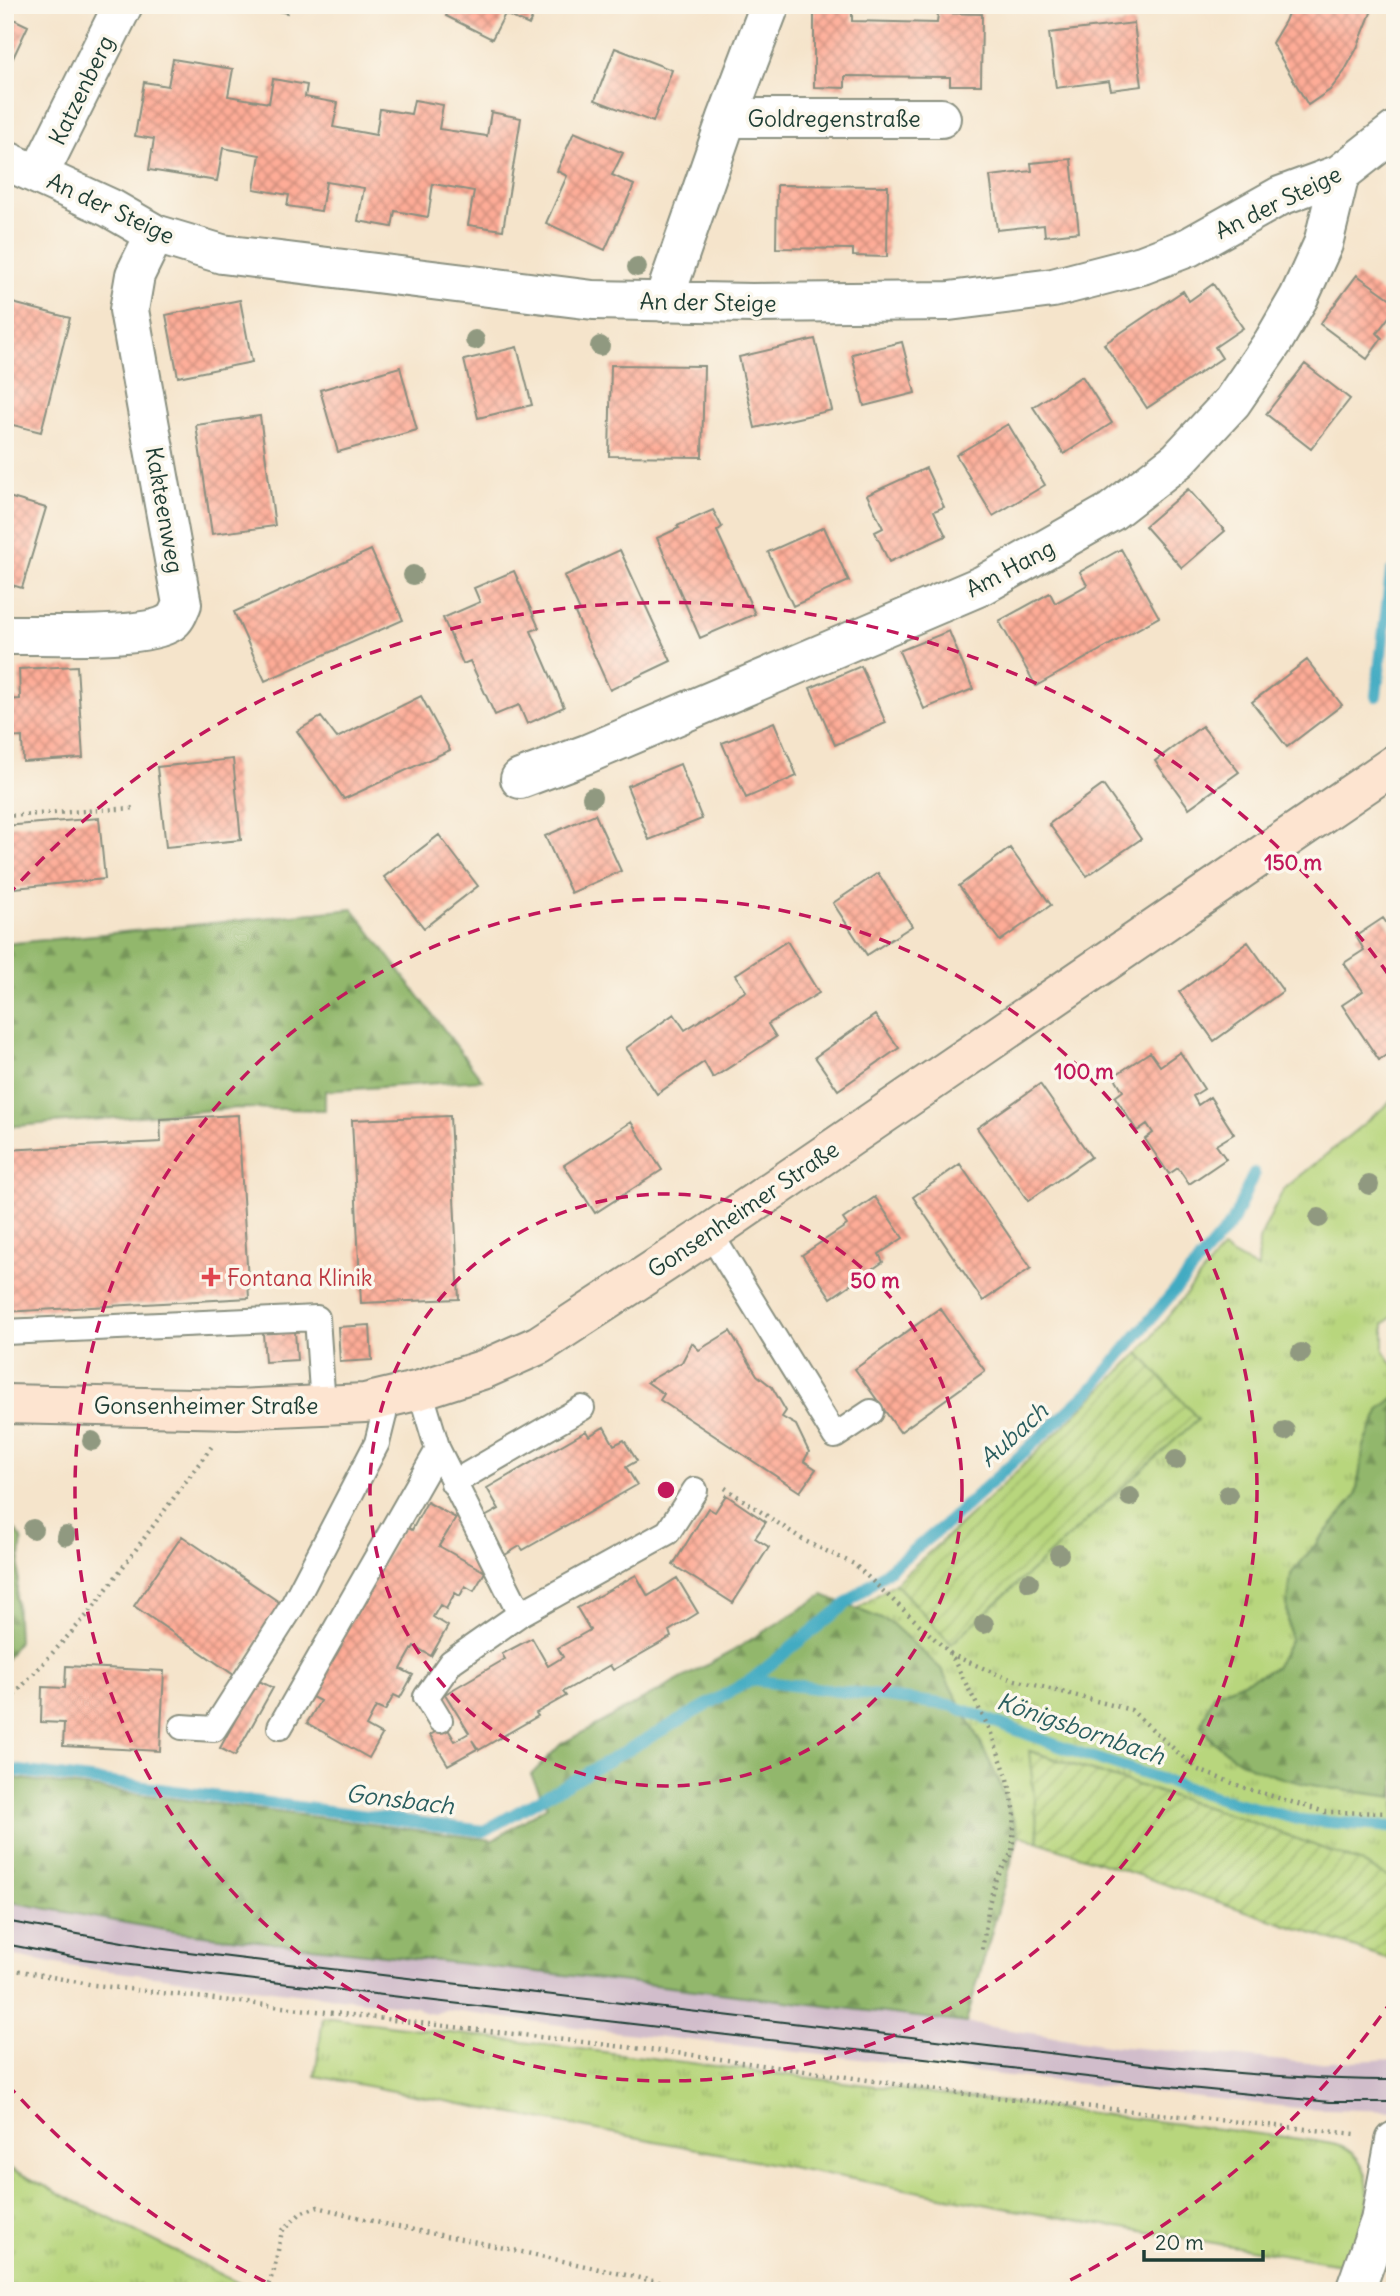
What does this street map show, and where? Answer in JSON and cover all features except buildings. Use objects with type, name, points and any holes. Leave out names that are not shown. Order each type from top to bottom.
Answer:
[{"type":"main road","name":"Gonsenheimer Straße","points":[[5,1404],[237,1409],[323,1406],[383,1400],[485,1369],[540,1345],[710,1233],[1395,764]]},
{"type":"street","name":"Katzenberg","points":[[22,167],[123,5]]},
{"type":"street","name":"Goldregenstraße","points":[[663,302],[727,118],[770,5]]},
{"type":"street","name":"Goldregenstraße","points":[[727,118],[941,118]]},
{"type":"street","name":"An der Steige","points":[[22,167],[110,208],[155,234],[222,254],[593,300],[752,303],[949,301],[1053,288],[1142,265],[1189,247],[1280,196],[1340,174],[1395,131]]},
{"type":"street","name":"Am Hang","points":[[520,779],[587,754],[983,585],[1111,512],[1178,460],[1232,402],[1273,342],[1299,297],[1323,244],[1340,174]]},
{"type":"street","name":"Kakteenweg","points":[[5,635],[156,630],[174,621],[182,604],[129,310],[135,275],[155,234]]},
{"type":"street","points":[[1355,2291],[1380,2221],[1382,2138]]},
{"type":"lane","points":[[710,1233],[835,1436],[871,1412]]},
{"type":"lane","points":[[5,1332],[317,1318],[323,1406]]},
{"type":"lane","points":[[420,1390],[438,1450],[520,1614]]},
{"type":"lane","points":[[182,1727],[214,1729],[293,1605],[377,1443],[384,1415],[383,1400]]},
{"type":"lane","points":[[453,1483],[582,1408]]},
{"type":"lane","points":[[280,1727],[438,1450]]},
{"type":"lane","points":[[440,1720],[426,1697],[452,1662],[520,1614],[668,1532],[695,1490]]},
{"type":"path","points":[[5,816],[135,808]]},
{"type":"path","points":[[5,1705],[89,1614],[213,1445]]},
{"type":"path","points":[[695,1490],[705,1475],[805,1541],[854,1564],[950,1653],[1004,1677],[1131,1710],[1196,1769],[1245,1788],[1325,1812],[1395,1813]]},
{"type":"path","points":[[950,1653],[989,1728],[1008,1779],[1015,1813],[1012,1853],[995,1881],[982,1951]]},
{"type":"path","points":[[5,1968],[94,1984],[685,2054],[965,2094],[1382,2138]]},
{"type":"path","points":[[266,2291],[274,2270],[282,2231],[302,2212],[318,2207],[388,2225],[711,2291]]},
{"type":"shaded area","points":[[5,1901],[176,1932],[646,1984],[966,2023],[1114,2046],[1309,2063],[1395,2059],[1395,2111],[1297,2108],[590,2029],[445,2010],[434,2014],[417,2007],[67,1966],[5,1954]]},
{"type":"green space","points":[[353,909],[482,1080],[325,1091],[325,1110],[238,1108],[5,1127],[5,944]]},
{"type":"green space","points":[[1395,1098],[1395,1314],[1384,1324],[1384,1351],[1395,1368],[1395,1397],[1380,1410],[1364,1446],[1356,1496],[1318,1541],[1287,1608],[1290,1641],[1275,1668],[1213,1695],[1201,1726],[1212,1741],[1241,1760],[1345,1790],[1395,1797],[1395,1881],[1362,1863],[1243,1819],[1030,1751],[1039,1842],[1019,1835],[999,1782],[941,1669],[891,1623],[857,1609],[895,1583],[952,1643],[1198,1419],[1139,1353],[1222,1249],[1258,1269],[1259,1240],[1283,1190]]},
{"type":"green space","points":[[1139,1353],[1198,1419],[951,1644],[895,1583],[985,1502]]},
{"type":"green space","points":[[1395,1397],[1395,1797],[1316,1786],[1263,1772],[1218,1745],[1201,1726],[1213,1695],[1275,1668],[1290,1641],[1287,1608],[1291,1574],[1356,1496],[1364,1446],[1380,1409]]},
{"type":"green space","points":[[5,1518],[22,1538],[16,1598],[18,1641],[5,1661]]},
{"type":"green space","points":[[823,1595],[891,1623],[941,1669],[999,1782],[1019,1835],[966,2023],[646,1984],[176,1932],[5,1901],[5,1777],[493,1840],[547,1806],[531,1775],[561,1744],[731,1652]]},
{"type":"green space","points":[[1029,1751],[1243,1819],[1362,1863],[1395,1881],[1395,1961],[1039,1842]]},
{"type":"green space","points":[[323,2017],[1332,2144],[1356,2156],[1364,2169],[1367,2184],[1365,2218],[1353,2266],[1015,2210],[315,2076]]},
{"type":"green space","points":[[5,2166],[254,2291],[5,2291]]},
{"type":"waterway","name":"Aubach","points":[[1376,696],[1391,572],[1395,569]]},
{"type":"waterway","name":"Gonsbach","points":[[5,1769],[484,1831],[751,1680],[946,1524],[1091,1390],[1233,1221],[1254,1173]]},
{"type":"waterway","name":"Königsbornbach","points":[[751,1680],[950,1705],[1067,1749],[1225,1800],[1301,1820],[1395,1827]]},
{"type":"tram line","points":[[5,1921],[156,1948],[1142,2064],[1268,2075],[1395,2080]]},
{"type":"tram line","points":[[5,1944],[83,1959],[186,1972],[1139,2083],[1330,2102],[1395,2102]]},
{"type":"place","name":"Fontana Klinik","points":[[211,1277]]}]
